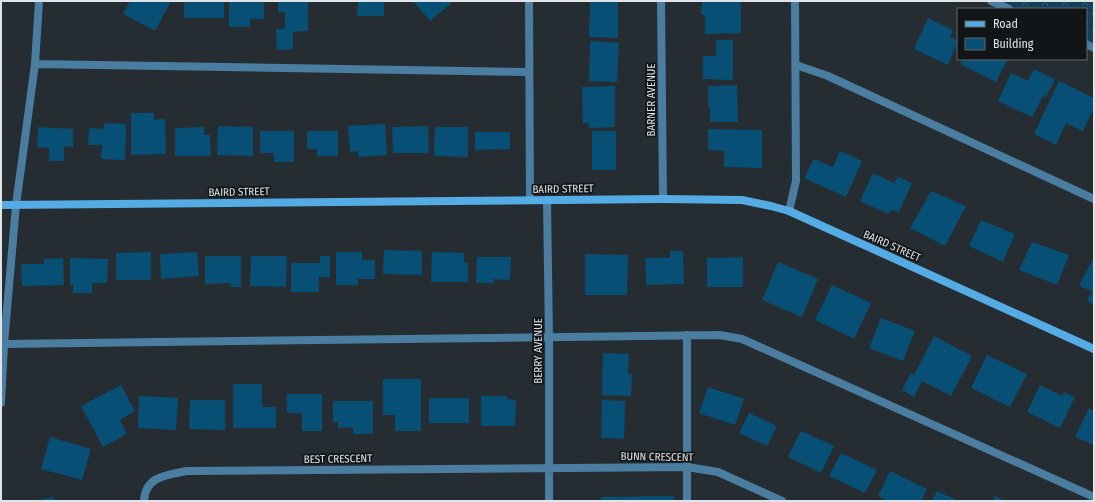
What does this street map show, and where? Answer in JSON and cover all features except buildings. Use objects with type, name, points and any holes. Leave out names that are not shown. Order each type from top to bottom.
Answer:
[{"type":"street","points":[[1,403],[4,344],[16,205],[35,64],[39,1]]},
{"type":"street","points":[[529,1],[530,200]]},
{"type":"street","name":"BARNER AVENUE","points":[[661,1],[663,198]]},
{"type":"street","points":[[789,211],[796,181],[795,1]]},
{"type":"street","points":[[991,1],[1007,8]]},
{"type":"street","points":[[35,64],[530,72]]},
{"type":"street","points":[[796,65],[828,76],[1094,199]]},
{"type":"street","name":"BAIRD STREET","points":[[1,205],[663,198],[742,200],[789,211],[1094,349]]},
{"type":"street","name":"BERRY AVENUE","points":[[547,200],[549,501]]},
{"type":"street","points":[[687,501],[688,335]]},
{"type":"street","points":[[4,344],[720,335],[742,339],[1094,497]]},
{"type":"street","name":"BUNN CRESCENT","points":[[549,468],[687,467],[718,472],[782,501]]},
{"type":"street","name":"BEST CRESCENT","points":[[144,501],[145,490],[152,482],[168,475],[187,471],[549,468]]},
{"type":"green space","points":[[996,1],[1094,1],[1094,45],[1087,42],[1087,8],[1012,8]]}]
